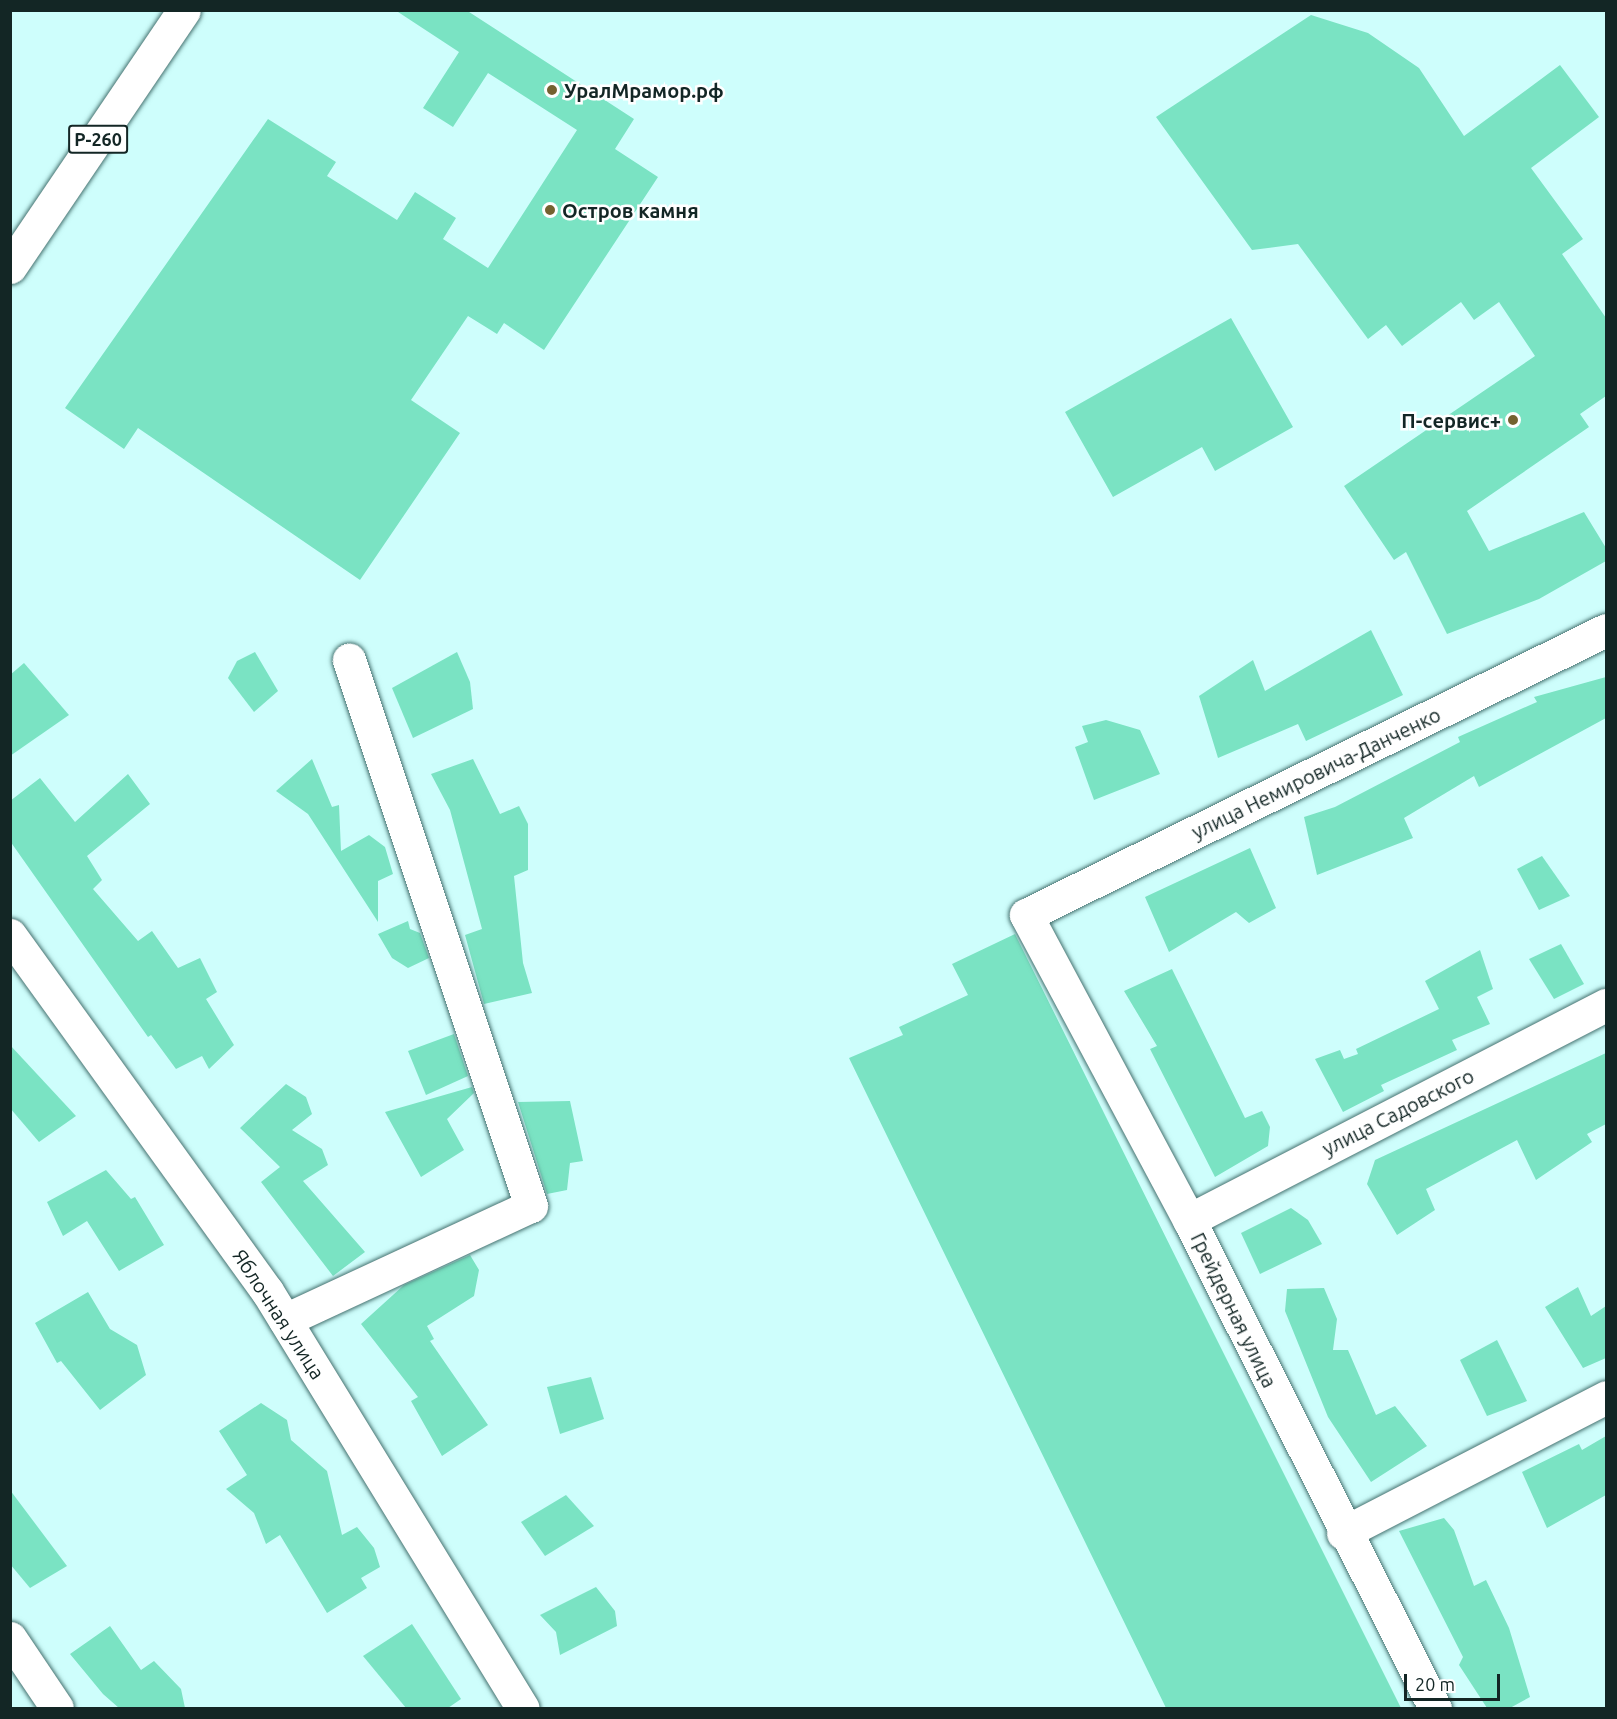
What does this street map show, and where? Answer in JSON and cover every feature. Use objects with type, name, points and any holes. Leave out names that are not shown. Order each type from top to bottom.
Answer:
[{"type":"main road","name":"Р-260","points":[[10,267],[184,10]]},
{"type":"main road","name":"улица Немировича-Данченко","points":[[1026,915],[1606,630]]},
{"type":"main road","points":[[285,1320],[531,1206],[348,660]]},
{"type":"main road","name":"Грейдерная улица","points":[[1026,915],[1189,1220],[1343,1533],[1435,1708]]},
{"type":"main road","name":"Яблочная улица","points":[[10,935],[285,1320],[523,1708]]},
{"type":"main road","name":"улица Садовского","points":[[1189,1220],[1606,1005]]},
{"type":"main road","points":[[1343,1533],[1606,1397]]},
{"type":"main road","points":[[10,1638],[57,1708]]},
{"type":"building","points":[[395,10],[466,10],[634,119],[615,149],[658,177],[544,350],[504,323],[497,334],[468,316],[411,400],[460,433],[360,580],[138,428],[124,449],[65,408],[268,119],[336,162],[327,176],[397,220],[415,192],[456,218],[443,239],[488,268],[577,130],[488,73],[453,127],[423,108],[459,52]]},
{"type":"building","points":[[1311,15],[1368,33],[1419,68],[1464,136],[1560,65],[1599,117],[1531,168],[1583,239],[1562,254],[1606,318],[1606,396],[1580,414],[1589,427],[1467,511],[1489,551],[1584,512],[1606,548],[1606,561],[1539,599],[1447,634],[1406,552],[1394,560],[1344,486],[1535,356],[1499,302],[1474,320],[1461,302],[1402,346],[1386,325],[1368,339],[1298,244],[1252,250],[1156,117]]},
{"type":"building","points":[[1231,318],[1293,427],[1215,471],[1202,447],[1113,497],[1065,412]]},
{"type":"building","points":[[1371,630],[1403,695],[1306,741],[1298,724],[1218,758],[1199,696],[1253,660],[1265,691]]},
{"type":"building","points":[[255,652],[278,691],[254,712],[228,678],[237,661]]},
{"type":"building","points":[[457,652],[470,682],[473,709],[413,738],[392,688]]},
{"type":"building","points":[[24,663],[69,715],[10,756],[10,675]]},
{"type":"building","points":[[1606,677],[1606,718],[1479,787],[1474,776],[1404,818],[1413,838],[1317,875],[1304,817],[1335,807],[1460,742],[1458,737],[1537,702],[1534,697]]},
{"type":"building","points":[[1106,720],[1140,730],[1160,774],[1094,800],[1075,747],[1088,742],[1082,726]]},
{"type":"building","points":[[312,759],[332,807],[339,805],[341,851],[369,835],[385,847],[393,874],[378,881],[378,922],[308,814],[276,791]]},
{"type":"building","points":[[473,759],[500,814],[519,806],[528,824],[528,870],[514,876],[523,963],[532,993],[484,1004],[465,935],[482,929],[450,810],[431,774]]},
{"type":"building","points":[[128,774],[150,804],[87,856],[102,880],[93,889],[138,941],[152,931],[178,968],[200,958],[217,992],[206,999],[234,1045],[209,1069],[202,1056],[176,1069],[151,1035],[148,1037],[10,841],[10,801],[40,778],[75,822]]},
{"type":"building","points":[[1250,848],[1276,908],[1249,923],[1236,912],[1169,952],[1145,897]]},
{"type":"building","points":[[1542,856],[1570,896],[1539,910],[1517,869]]},
{"type":"building","points":[[408,921],[410,929],[420,933],[429,958],[408,968],[392,958],[378,934]]},
{"type":"building","points":[[1015,934],[1401,1708],[1166,1708],[849,1058],[903,1035],[899,1027],[968,995],[952,964]]},
{"type":"building","points":[[1561,944],[1584,984],[1554,999],[1529,959]]},
{"type":"building","points":[[1480,950],[1493,989],[1477,997],[1490,1024],[1452,1040],[1457,1050],[1381,1085],[1384,1091],[1343,1112],[1315,1059],[1340,1050],[1344,1059],[1358,1054],[1356,1049],[1439,1009],[1425,981]]},
{"type":"building","points":[[1172,969],[1245,1118],[1262,1111],[1270,1127],[1268,1146],[1215,1177],[1150,1049],[1157,1046],[1124,991]]},
{"type":"building","points":[[454,1034],[468,1076],[426,1095],[408,1051]]},
{"type":"building","points":[[10,1045],[76,1116],[39,1142],[10,1108]]},
{"type":"building","points":[[1606,1053],[1606,1124],[1587,1134],[1592,1142],[1536,1180],[1517,1140],[1426,1189],[1435,1210],[1397,1235],[1367,1184],[1375,1160]]},
{"type":"building","points":[[286,1084],[306,1097],[312,1114],[292,1130],[322,1149],[328,1165],[303,1181],[365,1252],[333,1276],[261,1182],[280,1167],[240,1128]]},
{"type":"building","points":[[472,1087],[474,1093],[447,1119],[464,1150],[421,1177],[385,1112]]},
{"type":"building","points":[[570,1101],[583,1161],[570,1163],[567,1190],[547,1194],[518,1102]]},
{"type":"building","points":[[106,1170],[131,1199],[135,1197],[164,1245],[119,1271],[87,1221],[63,1236],[47,1202]]},
{"type":"building","points":[[1291,1208],[1308,1220],[1322,1244],[1260,1274],[1241,1233]]},
{"type":"building","points":[[470,1255],[479,1270],[474,1296],[427,1326],[434,1339],[430,1341],[488,1425],[442,1456],[411,1401],[418,1397],[361,1324],[404,1285]]},
{"type":"building","points":[[1578,1287],[1591,1316],[1606,1306],[1606,1358],[1583,1368],[1545,1307]]},
{"type":"building","points":[[1324,1288],[1337,1319],[1333,1350],[1348,1350],[1376,1415],[1395,1406],[1427,1446],[1371,1482],[1328,1417],[1285,1311],[1287,1289]]},
{"type":"building","points":[[88,1292],[110,1329],[137,1345],[146,1375],[100,1410],[61,1361],[57,1363],[35,1323]]},
{"type":"building","points":[[1497,1340],[1527,1401],[1487,1416],[1460,1360]]},
{"type":"building","points":[[591,1377],[604,1419],[560,1434],[547,1387]]},
{"type":"building","points":[[261,1403],[287,1420],[291,1440],[327,1471],[342,1535],[357,1527],[374,1548],[380,1567],[361,1578],[367,1588],[327,1613],[280,1535],[266,1544],[254,1513],[226,1489],[247,1475],[219,1431]]},
{"type":"building","points":[[1606,1436],[1606,1495],[1547,1528],[1522,1472],[1579,1444],[1582,1450]]},
{"type":"building","points":[[10,1490],[67,1566],[30,1588],[10,1564]]},
{"type":"building","points":[[566,1495],[594,1526],[545,1556],[521,1522]]},
{"type":"building","points":[[1444,1518],[1454,1530],[1474,1586],[1486,1580],[1509,1628],[1530,1697],[1510,1708],[1487,1708],[1459,1665],[1463,1657],[1399,1531]]},
{"type":"building","points":[[596,1587],[615,1611],[617,1626],[560,1655],[556,1632],[540,1615]]},
{"type":"building","points":[[412,1624],[461,1699],[448,1708],[406,1708],[363,1656]]},
{"type":"building","points":[[110,1626],[141,1670],[154,1661],[181,1689],[185,1708],[119,1708],[103,1694],[70,1654]]},
{"type":"place","name":"УралМрамор.рф","points":[[552,90]]},
{"type":"place","name":"Остров камня","points":[[550,210]]},
{"type":"place","name":"П-сервис+","points":[[1513,420]]}]
